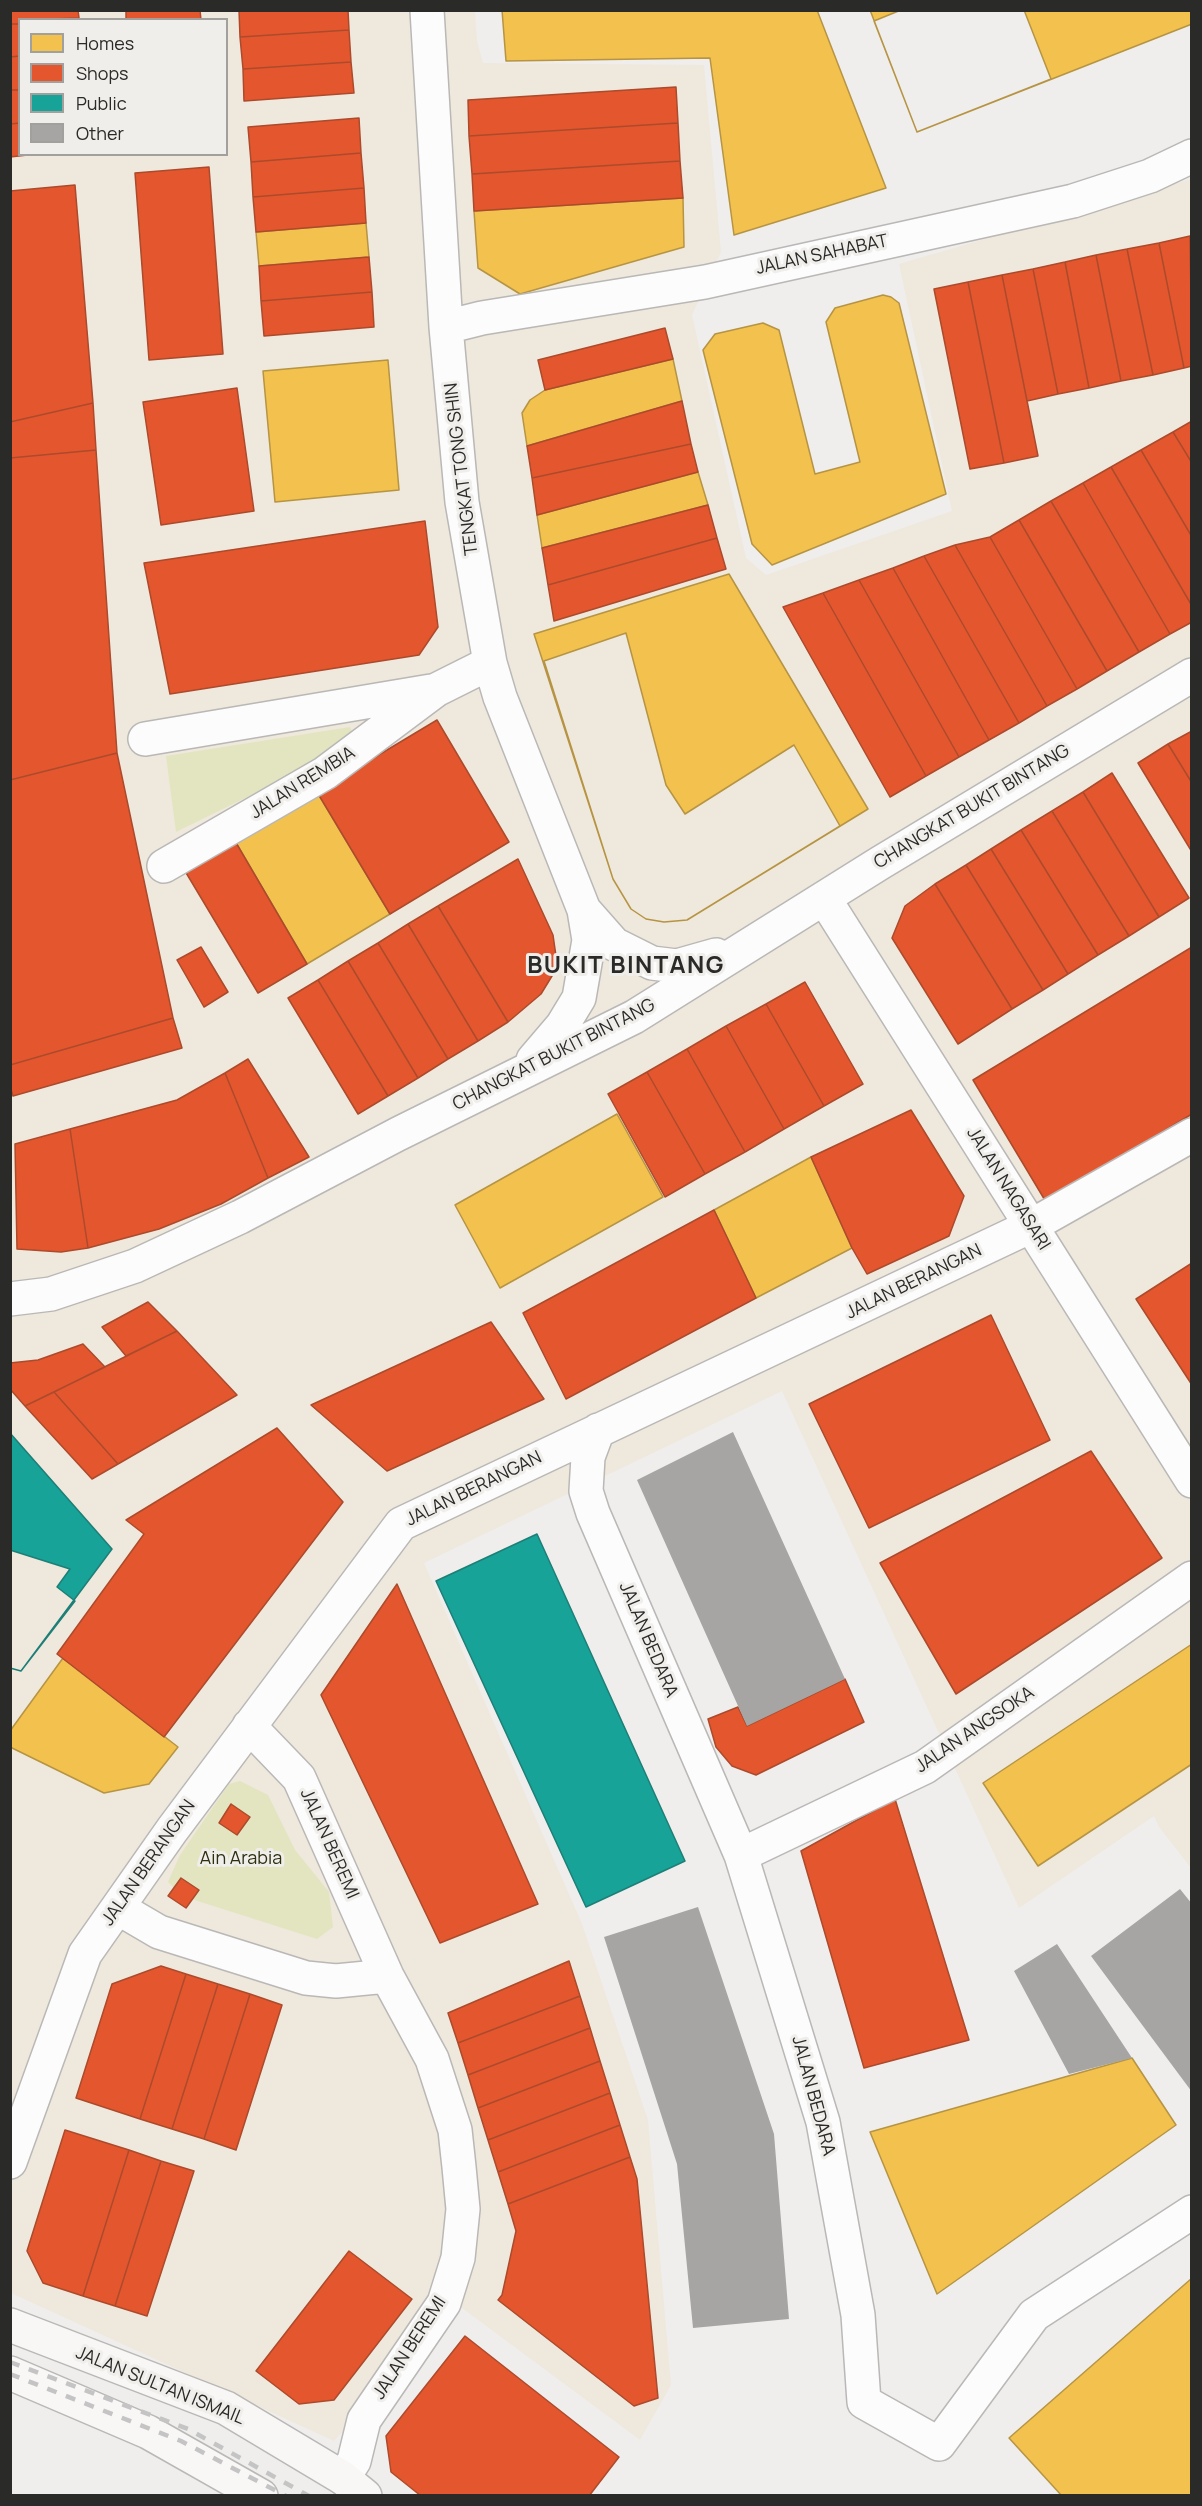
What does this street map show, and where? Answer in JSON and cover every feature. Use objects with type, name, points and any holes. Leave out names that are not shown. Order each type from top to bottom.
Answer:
[{"type":"main road","name":"JALAN SULTAN ISMAIL","points":[[10,2325],[226,2409],[354,2487]]},
{"type":"main road","points":[[10,2373],[148,2432],[261,2496]]},
{"type":"street","name":"TENGKAT TONG SHIN","points":[[427,10],[446,327],[462,502],[490,663],[500,697],[584,910],[589,939],[582,990],[562,1026],[522,1073]]},
{"type":"street","name":"JALAN SAHABAT","points":[[446,327],[482,318],[705,282],[1061,203],[1150,176],[1191,156]]},
{"type":"street","name":"JALAN REMBIA","points":[[164,866],[325,773],[436,690],[490,663]]},
{"type":"street","name":"CHANGKAT BUKIT BINTANG","points":[[10,1299],[51,1294],[135,1266],[240,1217],[398,1134],[634,1017],[748,944],[1191,675]]},
{"type":"street","name":"JALAN REMBIA","points":[[146,738],[436,690]]},
{"type":"street","name":"JALAN NAGASARI","points":[[824,898],[1191,1481]]},
{"type":"street","name":"TENGKAT TONG SHIN","points":[[584,910],[614,944],[652,963],[677,966],[689,964],[748,944]]},
{"type":"street","name":"JALAN BERANGAN","points":[[10,2162],[86,1954],[172,1830],[401,1524],[1031,1226],[1191,1135]]},
{"type":"street","name":"JALAN BEDARA","points":[[598,1430],[588,1456],[586,1491],[593,1513],[741,1855],[823,2122],[858,2315],[864,2402],[939,2444],[1034,2315],[1191,2212]]},
{"type":"street","name":"JALAN ANGSOKA","points":[[741,1855],[925,1767],[1191,1578]]},
{"type":"street","name":"JALAN BEREMI","points":[[249,1726],[299,1778],[387,1976],[435,2069],[455,2130],[463,2209],[458,2258],[444,2303],[364,2420],[354,2461],[354,2487]]},
{"type":"street","points":[[118,1908],[159,1932],[306,1978],[336,1981],[387,1976]]},
{"type":"shaded area","points":[[11,11],[475,11],[477,41],[483,63],[704,65],[721,252],[692,315],[746,558],[766,575],[952,511],[899,264],[1191,179],[1191,1868],[1159,1827],[1154,1816],[1019,1908],[782,1391],[424,1563],[582,1924],[648,2120],[671,2385],[640,2440],[458,2305],[334,2441],[11,2293]]},
{"type":"green space","points":[[350,727],[357,743],[176,832],[166,756]]},
{"type":"green space","name":"Ain Arabia","points":[[240,1781],[268,1795],[295,1850],[329,1892],[333,1927],[317,1939],[182,1896],[168,1882],[180,1855],[229,1784]]},
{"type":"building: Homes","points":[[502,10],[817,10],[886,188],[734,235],[710,58],[506,61]]},
{"type":"building: Homes","points":[[870,10],[1192,10],[1192,24],[917,132]]},
{"type":"building: Homes","points":[[901,10],[1024,10],[1051,79],[917,132],[874,21]]},
{"type":"building: Homes","points":[[683,198],[684,247],[520,294],[478,268],[474,211]]},
{"type":"building: Homes","points":[[366,223],[369,257],[259,266],[256,232]]},
{"type":"building: Homes","points":[[883,295],[899,303],[946,494],[772,565],[752,544],[703,350],[715,334],[763,323],[779,330],[815,474],[860,462],[826,322],[835,308]]},
{"type":"building: Homes","points":[[673,359],[682,401],[527,446],[522,413],[530,400],[545,390]]},
{"type":"building: Homes","points":[[388,360],[399,490],[275,502],[263,371]]},
{"type":"building: Homes","points":[[698,472],[708,505],[542,548],[537,515]]},
{"type":"building: Homes","points":[[729,574],[868,809],[687,920],[664,922],[646,919],[631,909],[613,879],[534,634]]},
{"type":"building: Homes","points":[[626,633],[666,785],[685,814],[794,745],[840,826],[687,920],[664,922],[646,919],[631,909],[613,879],[544,661]]},
{"type":"building: Homes","points":[[317,792],[390,914],[307,964],[235,841]]},
{"type":"building: Homes","points":[[617,1114],[663,1197],[500,1288],[455,1205]]},
{"type":"building: Homes","points":[[811,1157],[852,1248],[756,1298],[714,1210]]},
{"type":"building: Homes","points":[[1192,1644],[1192,1764],[1038,1866],[983,1783]]},
{"type":"building: Homes","points":[[63,1658],[178,1747],[149,1784],[104,1793],[10,1747],[10,1731]]},
{"type":"building: Homes","points":[[1132,2058],[1176,2125],[937,2294],[870,2132]]},
{"type":"building: Homes","points":[[1192,2278],[1192,2496],[1062,2496],[1009,2438]]},
{"type":"building: Shops","points":[[10,10],[78,10],[79,18],[18,18],[18,24],[10,24]]},
{"type":"building: Shops","points":[[126,10],[200,10],[201,18],[126,18]]},
{"type":"building: Shops","points":[[239,10],[348,10],[349,30],[240,37]]},
{"type":"building: Shops","points":[[10,24],[18,24],[18,56],[10,57]]},
{"type":"building: Shops","points":[[349,30],[351,62],[243,69],[240,37]]},
{"type":"building: Shops","points":[[18,56],[18,90],[10,90],[10,57]]},
{"type":"building: Shops","points":[[351,62],[354,93],[244,101],[243,69]]},
{"type":"building: Shops","points":[[676,87],[678,123],[469,136],[468,100]]},
{"type":"building: Shops","points":[[10,90],[18,90],[18,123],[10,124]]},
{"type":"building: Shops","points":[[359,118],[361,153],[251,162],[248,127]]},
{"type":"building: Shops","points":[[18,123],[19,156],[10,157],[10,124]]},
{"type":"building: Shops","points":[[678,123],[680,161],[472,174],[469,136]]},
{"type":"building: Shops","points":[[361,153],[364,188],[253,197],[251,162]]},
{"type":"building: Shops","points":[[680,161],[683,198],[474,211],[472,174]]},
{"type":"building: Shops","points":[[209,167],[223,354],[149,360],[135,173]]},
{"type":"building: Shops","points":[[75,185],[93,403],[10,422],[10,191]]},
{"type":"building: Shops","points":[[364,188],[366,223],[256,232],[253,197]]},
{"type":"building: Shops","points":[[1190,236],[1192,366],[1184,368],[1159,243]]},
{"type":"building: Shops","points":[[1159,243],[1184,368],[1153,375],[1127,249]]},
{"type":"building: Shops","points":[[1127,249],[1153,375],[1121,381],[1096,255]]},
{"type":"building: Shops","points":[[1096,255],[1121,381],[1089,388],[1065,262]]},
{"type":"building: Shops","points":[[369,257],[372,292],[261,301],[259,266]]},
{"type":"building: Shops","points":[[1065,262],[1089,388],[1058,394],[1033,269]]},
{"type":"building: Shops","points":[[1033,269],[1058,394],[1027,401],[1002,275]]},
{"type":"building: Shops","points":[[1002,275],[1038,456],[1004,463],[968,282]]},
{"type":"building: Shops","points":[[968,282],[1004,463],[970,469],[934,289]]},
{"type":"building: Shops","points":[[372,292],[374,327],[264,336],[261,301]]},
{"type":"building: Shops","points":[[665,328],[673,359],[545,390],[538,360]]},
{"type":"building: Shops","points":[[237,388],[254,511],[161,525],[143,402]]},
{"type":"building: Shops","points":[[682,401],[691,444],[532,478],[527,446]]},
{"type":"building: Shops","points":[[93,403],[96,450],[10,458],[10,422]]},
{"type":"building: Shops","points":[[1192,421],[1192,463],[1173,432]]},
{"type":"building: Shops","points":[[1173,432],[1192,463],[1192,537],[1141,450]]},
{"type":"building: Shops","points":[[691,444],[698,472],[537,515],[532,478]]},
{"type":"building: Shops","points":[[96,450],[117,753],[10,780],[10,458]]},
{"type":"building: Shops","points":[[1141,450],[1192,537],[1192,606],[1111,467]]},
{"type":"building: Shops","points":[[1111,467],[1192,606],[1192,622],[1170,634],[1083,483]]},
{"type":"building: Shops","points":[[1083,483],[1170,634],[1139,652],[1051,501]]},
{"type":"building: Shops","points":[[1051,501],[1139,652],[1107,671],[1019,520]]},
{"type":"building: Shops","points":[[708,505],[717,538],[548,585],[542,548]]},
{"type":"building: Shops","points":[[1019,520],[1107,671],[1077,689],[990,537]]},
{"type":"building: Shops","points":[[425,521],[438,627],[419,655],[170,694],[144,563]]},
{"type":"building: Shops","points":[[990,537],[1077,689],[1047,706],[955,545]]},
{"type":"building: Shops","points":[[717,538],[726,569],[554,621],[548,585]]},
{"type":"building: Shops","points":[[955,545],[1047,706],[1019,723],[924,556]]},
{"type":"building: Shops","points":[[924,556],[1019,723],[989,740],[893,568]]},
{"type":"building: Shops","points":[[893,568],[989,740],[959,757],[859,580]]},
{"type":"building: Shops","points":[[859,580],[959,757],[926,776],[823,593]]},
{"type":"building: Shops","points":[[823,593],[926,776],[890,797],[783,607]]},
{"type":"building: Shops","points":[[437,720],[509,842],[390,914],[317,792]]},
{"type":"building: Shops","points":[[1192,731],[1192,783],[1168,744]]},
{"type":"building: Shops","points":[[1168,744],[1192,783],[1192,852],[1138,763]]},
{"type":"building: Shops","points":[[117,753],[173,1018],[10,1065],[10,780]]},
{"type":"building: Shops","points":[[1112,773],[1189,898],[1159,917],[1083,792]]},
{"type":"building: Shops","points":[[1083,792],[1159,917],[1129,936],[1052,811]]},
{"type":"building: Shops","points":[[1052,811],[1129,936],[1098,955],[1021,830]]},
{"type":"building: Shops","points":[[1021,830],[1098,955],[1068,974],[991,849]]},
{"type":"building: Shops","points":[[235,841],[307,964],[258,993],[185,871]]},
{"type":"building: Shops","points":[[991,849],[1068,974],[1043,990],[966,865]]},
{"type":"building: Shops","points":[[518,859],[553,935],[556,956],[552,976],[541,994],[508,1022],[438,906]]},
{"type":"building: Shops","points":[[966,865],[1043,990],[1012,1009],[935,884]]},
{"type":"building: Shops","points":[[935,884],[1012,1009],[958,1044],[892,938],[905,906]]},
{"type":"building: Shops","points":[[438,906],[508,1022],[478,1041],[408,924]]},
{"type":"building: Shops","points":[[408,924],[478,1041],[448,1059],[378,943]]},
{"type":"building: Shops","points":[[378,943],[448,1059],[418,1078],[348,961]]},
{"type":"building: Shops","points":[[201,947],[228,992],[204,1007],[177,960]]},
{"type":"building: Shops","points":[[1192,947],[1192,1114],[1046,1202],[973,1080]]},
{"type":"building: Shops","points":[[348,961],[418,1078],[388,1096],[318,980]]},
{"type":"building: Shops","points":[[318,980],[388,1096],[358,1114],[288,998]]},
{"type":"building: Shops","points":[[805,982],[863,1084],[824,1106],[766,1004]]},
{"type":"building: Shops","points":[[766,1004],[824,1106],[784,1129],[726,1026]]},
{"type":"building: Shops","points":[[173,1018],[182,1048],[13,1096],[10,1086],[10,1065]]},
{"type":"building: Shops","points":[[726,1026],[784,1129],[745,1152],[687,1049]]},
{"type":"building: Shops","points":[[687,1049],[745,1152],[705,1174],[647,1072]]},
{"type":"building: Shops","points":[[248,1059],[309,1157],[268,1178],[225,1073]]},
{"type":"building: Shops","points":[[647,1072],[705,1174],[665,1197],[608,1094]]},
{"type":"building: Shops","points":[[225,1073],[268,1178],[221,1204],[159,1229],[88,1248],[70,1129],[177,1100]]},
{"type":"building: Shops","points":[[911,1110],[964,1196],[949,1236],[867,1274],[852,1248],[811,1157]]},
{"type":"building: Shops","points":[[70,1129],[88,1248],[61,1252],[17,1249],[15,1144]]},
{"type":"building: Shops","points":[[714,1210],[756,1298],[566,1399],[523,1313]]},
{"type":"building: Shops","points":[[1192,1263],[1192,1385],[1136,1299]]},
{"type":"building: Shops","points":[[148,1302],[177,1331],[126,1356],[102,1327]]},
{"type":"building: Shops","points":[[991,1315],[1050,1440],[869,1528],[809,1404]]},
{"type":"building: Shops","points":[[491,1322],[544,1399],[387,1471],[311,1405]]},
{"type":"building: Shops","points":[[177,1331],[237,1395],[118,1464],[54,1392]]},
{"type":"building: Shops","points":[[83,1344],[105,1367],[25,1406],[10,1389],[10,1363],[38,1360]]},
{"type":"building: Shops","points":[[54,1392],[118,1464],[92,1479],[25,1406]]},
{"type":"building: Shops","points":[[277,1428],[343,1502],[164,1737],[57,1654],[144,1534],[126,1520]]},
{"type":"building: Shops","points":[[1091,1451],[1162,1558],[956,1694],[880,1563]]},
{"type":"building: Shops","points":[[397,1584],[538,1904],[440,1943],[321,1695]]},
{"type":"building: Shops","points":[[845,1679],[864,1722],[756,1775],[732,1766],[716,1747],[708,1719],[738,1707],[747,1726]]},
{"type":"building: Shops","points":[[895,1799],[969,2040],[864,2068],[801,1851]]},
{"type":"building: Shops","points":[[231,1804],[250,1817],[237,1835],[219,1823]]},
{"type":"building: Shops","points":[[181,1878],[199,1890],[186,1908],[168,1896]]},
{"type":"building: Shops","points":[[569,1961],[580,1996],[458,2043],[448,2013]]},
{"type":"building: Shops","points":[[161,1966],[186,1974],[140,2119],[76,2098],[112,1984]]},
{"type":"building: Shops","points":[[186,1974],[218,1984],[172,2129],[140,2119]]},
{"type":"building: Shops","points":[[218,1984],[250,1994],[204,2139],[172,2129]]},
{"type":"building: Shops","points":[[250,1994],[282,2005],[236,2150],[204,2139]]},
{"type":"building: Shops","points":[[580,1996],[590,2028],[468,2075],[458,2043]]},
{"type":"building: Shops","points":[[590,2028],[600,2061],[478,2108],[468,2075]]},
{"type":"building: Shops","points":[[600,2061],[610,2093],[488,2140],[478,2108]]},
{"type":"building: Shops","points":[[610,2093],[620,2125],[498,2172],[488,2140]]},
{"type":"building: Shops","points":[[620,2125],[630,2157],[508,2204],[498,2172]]},
{"type":"building: Shops","points":[[65,2130],[129,2150],[83,2296],[43,2283],[27,2251]]},
{"type":"building: Shops","points":[[129,2150],[161,2161],[115,2306],[83,2296]]},
{"type":"building: Shops","points":[[630,2157],[637,2179],[658,2398],[634,2406],[498,2300],[502,2295],[516,2231],[508,2204]]},
{"type":"building: Shops","points":[[161,2161],[194,2171],[147,2316],[115,2306]]},
{"type":"building: Shops","points":[[349,2251],[412,2299],[334,2400],[299,2404],[256,2371]]},
{"type":"building: Shops","points":[[465,2336],[619,2457],[589,2496],[421,2496],[391,2472],[386,2436]]},
{"type":"building: Public","points":[[10,1433],[112,1549],[21,1671],[10,1668]]},
{"type":"building: Public","points":[[537,1534],[685,1861],[586,1907],[436,1581]]},
{"type":"building: Public","points":[[10,1550],[70,1569],[57,1587],[75,1601],[21,1671],[10,1668]]},
{"type":"building: Other","points":[[733,1432],[845,1679],[747,1726],[637,1480]]},
{"type":"building: Other","points":[[1180,1889],[1192,1904],[1192,2092],[1091,1956]]},
{"type":"building: Other","points":[[698,1907],[774,2134],[789,2319],[693,2328],[677,2164],[604,1937]]},
{"type":"building: Other","points":[[1057,1944],[1132,2058],[1069,2074],[1014,1971]]},
{"type":"railway","points":[[10,2362],[188,2429],[309,2496]]},
{"type":"railway","points":[[10,2374],[181,2441],[286,2496]]},
{"type":"district","name":"BUKIT BINTANG","points":[[626,966]]}]
